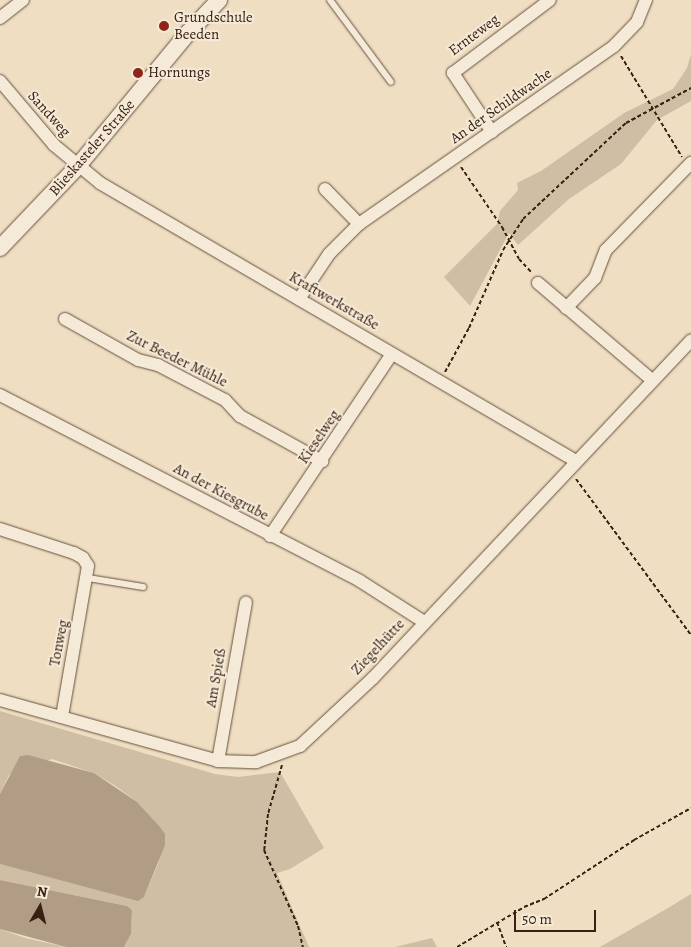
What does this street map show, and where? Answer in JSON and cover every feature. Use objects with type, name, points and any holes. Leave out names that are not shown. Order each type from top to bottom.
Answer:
[{"type":"street","points":[[0,18],[23,0]]},
{"type":"street","name":"Blieskasteler Straße","points":[[0,248],[78,166],[189,32],[219,0]]},
{"type":"street","name":"Ernteweg","points":[[492,132],[453,73],[550,0]]},
{"type":"street","name":"An der Schildwache","points":[[299,299],[329,254],[359,224],[614,46],[637,22],[646,0]]},
{"type":"street","name":"Sandweg","points":[[0,81],[21,109],[78,166]]},
{"type":"street","points":[[566,308],[596,278],[606,250],[689,164]]},
{"type":"street","name":"Kraftwerkstraße","points":[[78,166],[128,201],[576,461]]},
{"type":"street","points":[[325,188],[359,224]]},
{"type":"street","points":[[538,283],[652,380]]},
{"type":"street","name":"Zur Beeder Mühle","points":[[65,319],[138,360],[158,365],[225,400],[240,416],[322,461]]},
{"type":"street","name":"Ziegelhütte","points":[[0,700],[218,760],[256,762],[283,754],[300,746],[373,678],[691,340]]},
{"type":"street","name":"Kieselweg","points":[[270,536],[392,354]]},
{"type":"street","name":"An der Kiesgrube","points":[[0,395],[393,599],[424,622]]},
{"type":"street","points":[[0,529],[83,558],[88,578]]},
{"type":"street","name":"Tonweg","points":[[62,716],[88,578]]},
{"type":"street","name":"Am Spieß","points":[[218,760],[246,602]]},
{"type":"lane","points":[[330,0],[391,82]]},
{"type":"lane","points":[[88,578],[143,587]]},
{"type":"path","points":[[614,46],[689,164]]},
{"type":"path","points":[[440,381],[469,328],[509,240],[536,203],[595,154],[610,135],[691,88]]},
{"type":"path","points":[[455,158],[509,240],[519,260],[538,283]]},
{"type":"path","points":[[567,471],[603,514],[691,635]]},
{"type":"path","points":[[283,754],[282,770],[268,814],[264,850],[298,926],[303,947]]},
{"type":"path","points":[[457,947],[497,922],[544,899],[634,840],[691,808]]},
{"type":"path","points":[[497,922],[506,947]]},
{"type":"shaded area","points":[[691,54],[691,101],[657,120],[621,164],[569,199],[518,245],[509,233],[470,306],[444,277],[497,224],[500,211],[518,190],[517,183],[541,171],[624,113],[673,89],[687,68]]},
{"type":"shaded area","points":[[0,711],[215,774],[238,777],[280,772],[324,848],[290,869],[277,873],[309,947],[124,947],[131,934],[132,910],[127,906],[0,880],[0,864],[138,900],[144,897],[158,864],[165,834],[137,802],[117,787],[94,773],[52,759],[9,775],[0,794]]},
{"type":"shaded area","points":[[28,755],[94,773],[137,802],[160,827],[165,834],[165,845],[144,897],[138,901],[0,864],[0,794],[20,756]]},
{"type":"shaded area","points":[[0,880],[127,906],[132,910],[131,934],[124,947],[66,947],[0,929]]},
{"type":"shaded area","points":[[691,894],[691,947],[600,947],[668,908]]},
{"type":"shaded area","points":[[0,929],[25,938],[66,947],[0,947]]},
{"type":"shaded area","points":[[432,938],[437,947],[395,947]]},
{"type":"place","name":"Grundschule Beeden","points":[[164,26]]},
{"type":"place","name":"Hornungs","points":[[138,73]]}]
